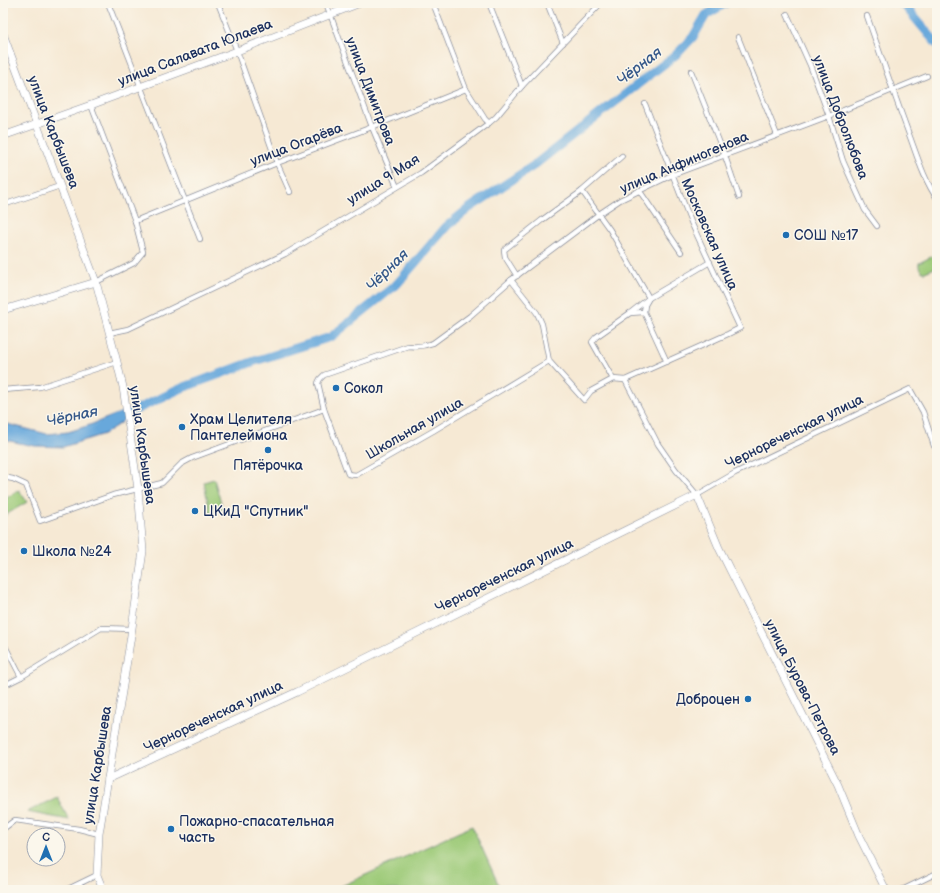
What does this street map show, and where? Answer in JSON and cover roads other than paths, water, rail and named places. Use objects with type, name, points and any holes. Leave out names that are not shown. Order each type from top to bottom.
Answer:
[{"type":"main road","name":"улица Салавата Юлаева","points":[[3,136],[91,105],[360,3]]},
{"type":"main road","name":"улица Карбышева","points":[[3,34],[96,282],[123,388],[138,489],[143,551],[99,834],[96,875]]},
{"type":"main road","points":[[3,310],[96,282]]},
{"type":"main road","name":"Чернореченская улица","points":[[108,779],[297,692],[697,495]]},
{"type":"main road","name":"улица Бурова-Петрова","points":[[697,495],[719,548],[838,785],[859,836],[885,890]]},
{"type":"main road","points":[[96,875],[103,890]]},
{"type":"street","points":[[108,3],[200,239]]},
{"type":"street","points":[[218,3],[237,50],[277,163],[290,192]]},
{"type":"street","name":"улица Димитрова","points":[[326,3],[372,127],[397,187]]},
{"type":"street","points":[[433,3],[466,89],[489,123]]},
{"type":"street","points":[[489,3],[522,86]]},
{"type":"street","points":[[548,3],[563,43]]},
{"type":"street","name":"улица 9 Мая","points":[[109,333],[128,329],[284,254],[421,173],[496,117],[522,86],[601,3]]},
{"type":"street","name":"улица Добролюбова","points":[[787,14],[810,65],[829,116],[843,161],[865,210],[877,226]]},
{"type":"street","points":[[867,16],[892,90],[930,189],[937,198]]},
{"type":"street","points":[[738,37],[777,135]]},
{"type":"street","points":[[691,71],[725,156],[739,197]]},
{"type":"street","name":"улица Анфиногенова","points":[[324,409],[318,383],[322,376],[408,346],[414,347],[433,343],[470,316],[511,280],[620,200],[672,175],[829,116],[927,76]]},
{"type":"street","name":"улица Огарёва","points":[[135,220],[466,89]]},
{"type":"street","name":"Московская улица","points":[[645,104],[691,222],[740,328],[667,362]]},
{"type":"street","points":[[91,105],[135,220],[143,252],[134,263],[96,282]]},
{"type":"street","points":[[517,276],[505,257],[504,250],[582,191],[622,156]]},
{"type":"street","points":[[3,205],[60,186]]},
{"type":"street","points":[[639,190],[681,252]]},
{"type":"street","points":[[582,191],[610,230],[649,298]]},
{"type":"street","points":[[613,379],[592,342],[596,336],[649,298],[710,262]]},
{"type":"street","points":[[511,280],[537,313],[542,324],[549,360],[584,400],[591,391],[613,379],[625,380],[667,362],[644,312],[644,305],[649,298]]},
{"type":"street","points":[[630,313],[644,312]]},
{"type":"street","name":"улица Анфиногенова","points":[[409,351],[414,347]]},
{"type":"street","name":"Школьная улица","points":[[324,409],[348,474],[356,475],[433,431],[549,360]]},
{"type":"street","points":[[3,390],[40,388],[117,362]]},
{"type":"street","points":[[625,380],[658,444],[676,470],[697,495]]},
{"type":"street","name":"Чернореченская улица","points":[[697,495],[735,473],[910,389],[923,412],[934,446],[937,448]]},
{"type":"street","points":[[3,477],[13,479],[26,485],[40,521],[113,496],[162,483],[181,464],[195,457],[324,409]]},
{"type":"street","points":[[3,686],[21,677],[101,628],[132,629]]},
{"type":"street","points":[[3,642],[21,677]]},
{"type":"street","points":[[3,829],[16,820],[79,829],[99,834]]},
{"type":"street","points":[[902,890],[937,873]]},
{"type":"street","points":[[66,890],[96,875]]},
{"type":"water","points":[[120,413],[122,422],[104,434],[63,447],[35,446],[3,439],[3,423],[47,434],[68,432]]},
{"type":"waterway","name":"Чёрная","points":[[110,422],[182,388],[255,361],[331,337],[397,284],[446,227],[468,209],[533,166],[678,53],[693,37],[706,15],[726,3]]},
{"type":"waterway","name":"Чёрная","points":[[900,3],[905,6],[937,44]]},
{"type":"place","name":"СОШ №17","points":[[786,235]]},
{"type":"place","name":"Сокол","points":[[336,388]]},
{"type":"place","name":"Храм Целителя Пантелеймона","points":[[182,427]]},
{"type":"place","name":"Пятёрочка","points":[[268,450]]},
{"type":"place","name":"ЦКиД \"Спутник\"","points":[[195,511]]},
{"type":"place","name":"Школа №24","points":[[24,551]]},
{"type":"place","name":"Доброцен","points":[[748,699]]},
{"type":"place","name":"Пожарно-спасательная часть","points":[[171,829]]}]
